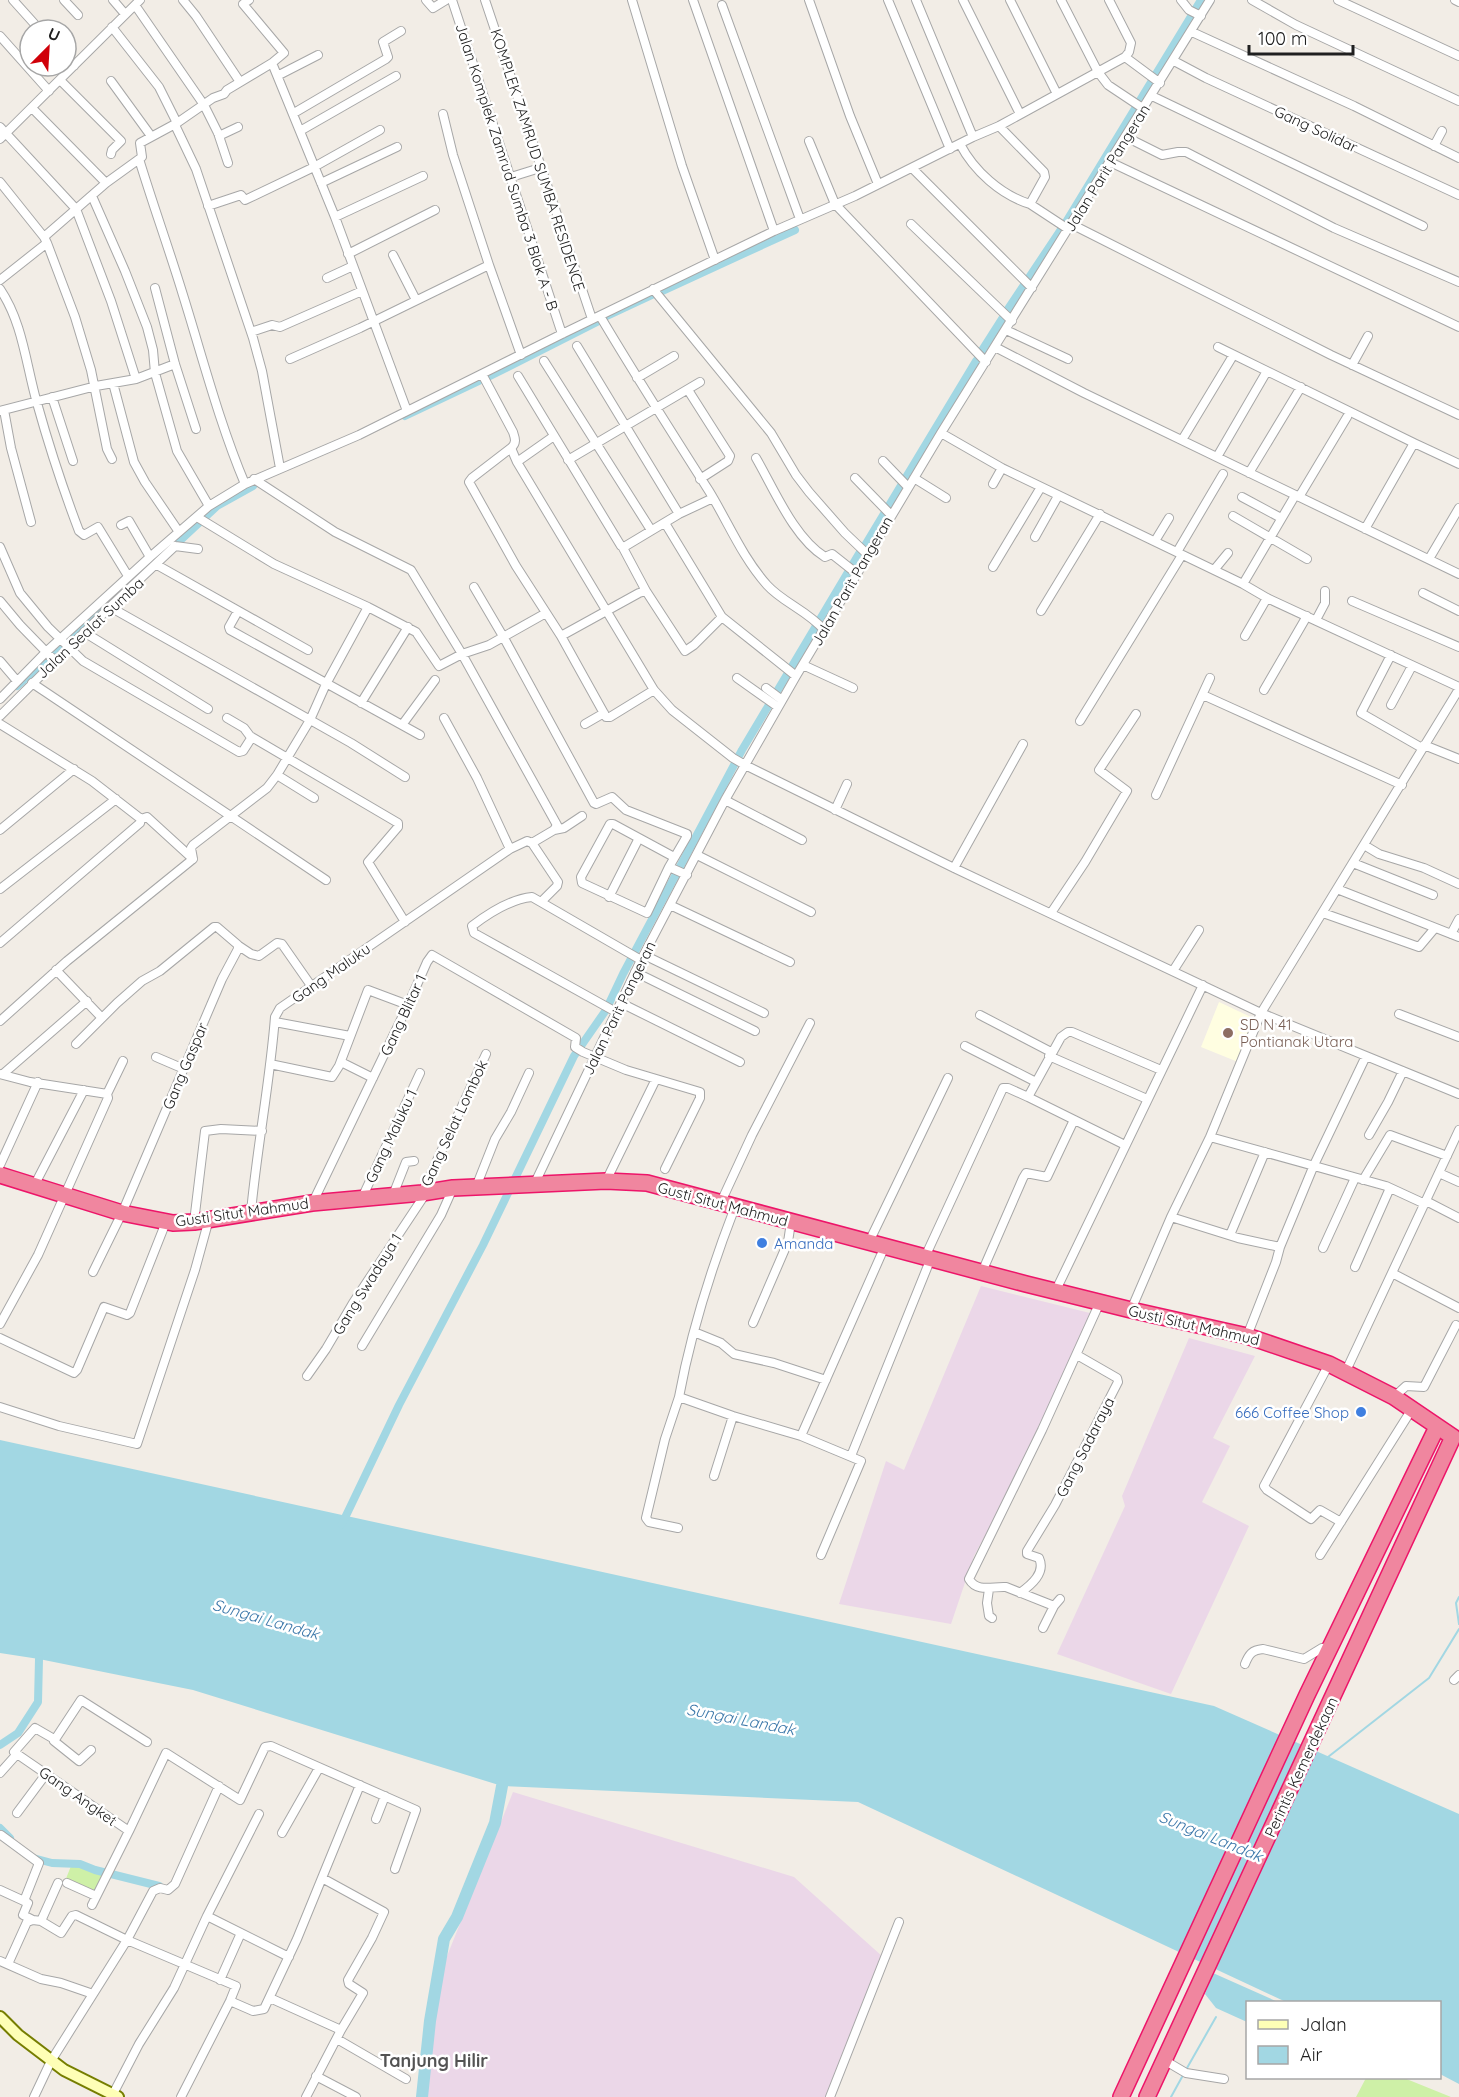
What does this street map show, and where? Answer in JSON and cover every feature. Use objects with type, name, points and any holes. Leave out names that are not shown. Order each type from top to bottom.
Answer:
[{"type":"highway","name":"Gusti Situt Mahmud","points":[[0,1175],[122,1213],[166,1222],[201,1221],[312,1203],[424,1193],[453,1188],[606,1181],[647,1183],[1131,1310],[1247,1336],[1329,1364],[1394,1397],[1437,1427],[1457,1435]]},
{"type":"highway","points":[[1121,2097],[1307,1695],[1437,1427]]},
{"type":"highway","name":"Perintis Kemerdekaan","points":[[1147,2097],[1457,1435]]},
{"type":"highway","points":[[1344,1621],[1368,1623]]},
{"type":"street","points":[[13,0],[29,18]]},
{"type":"street","points":[[64,0],[78,15]]},
{"type":"street","points":[[113,0],[125,14]]},
{"type":"street","points":[[183,0],[240,82]]},
{"type":"street","points":[[0,280],[92,195],[139,159],[142,155],[139,144],[176,124],[217,95],[224,94],[284,54],[243,4],[249,0]]},
{"type":"street","points":[[426,0],[433,8],[446,0]]},
{"type":"street","name":"Jalan Komplek Zamrud Sumba 3 Blok A - B","points":[[452,0],[561,334]]},
{"type":"street","name":"KOMPLEK ZAMRUD SUMBA RESIDENCE","points":[[485,0],[540,168],[596,318],[638,378],[713,498],[749,562],[768,587],[820,625]]},
{"type":"street","points":[[632,0],[682,166],[714,260]]},
{"type":"street","points":[[693,0],[774,231]]},
{"type":"street","points":[[809,0],[850,116],[878,184]]},
{"type":"street","points":[[888,0],[950,149]]},
{"type":"street","points":[[916,0],[973,137]]},
{"type":"street","points":[[963,0],[1020,114]]},
{"type":"street","points":[[1010,0],[1057,94]]},
{"type":"street","points":[[1061,0],[1098,72],[1108,85],[1144,109]]},
{"type":"street","points":[[0,699],[17,681],[51,656],[108,595],[150,556],[201,519],[209,506],[245,484],[359,435],[774,231],[999,126],[1125,57],[1131,43],[1109,0]]},
{"type":"street","points":[[1181,0],[1189,10],[1199,15]]},
{"type":"street","name":"Jalan Parit Pangeran","points":[[529,1186],[595,1058],[614,1011],[621,1003],[635,972],[638,957],[697,855],[775,699],[803,665],[820,625],[856,573],[891,515],[904,483],[914,478],[1012,321],[1028,284],[1144,109],[1158,81],[1174,61],[1192,32],[1199,15],[1210,0]]},
{"type":"street","points":[[1252,0],[1296,25],[1459,101]]},
{"type":"street","points":[[1338,0],[1459,56]]},
{"type":"street","points":[[1455,0],[1459,2]]},
{"type":"street","points":[[78,62],[138,2],[204,105],[218,132],[228,164]]},
{"type":"street","points":[[722,5],[800,219]]},
{"type":"street","points":[[112,27],[159,87],[191,155],[251,332],[262,371],[280,468]]},
{"type":"street","points":[[294,113],[386,59],[388,57],[383,42],[401,31]]},
{"type":"street","points":[[1192,32],[1354,106],[1459,158]]},
{"type":"street","points":[[0,36],[49,91]]},
{"type":"street","points":[[279,75],[318,55]]},
{"type":"street","points":[[1125,57],[1158,81]]},
{"type":"street","name":"Gang Solidar","points":[[1174,61],[1459,195]]},
{"type":"street","points":[[272,63],[279,75],[335,217],[407,411]]},
{"type":"street","points":[[300,131],[396,76]]},
{"type":"street","points":[[111,154],[121,141],[60,80],[2,133],[76,209],[111,301],[136,379]]},
{"type":"street","points":[[111,81],[151,136]]},
{"type":"street","points":[[1152,96],[1423,226]]},
{"type":"street","points":[[32,108],[106,183]]},
{"type":"street","points":[[443,114],[453,154],[521,355]]},
{"type":"street","points":[[999,126],[1044,172],[1045,177],[1030,204]]},
{"type":"street","points":[[218,132],[221,135],[238,127]]},
{"type":"street","points":[[208,206],[241,195],[245,200],[314,167],[380,130]]},
{"type":"street","points":[[1434,146],[1442,130]]},
{"type":"street","points":[[1126,137],[1162,155],[1186,152],[1334,228],[1459,282]]},
{"type":"street","points":[[809,141],[836,204],[986,362]]},
{"type":"street","points":[[960,144],[968,160],[976,168],[1017,200],[1030,204],[1066,226],[1459,415]]},
{"type":"street","points":[[321,183],[397,147]]},
{"type":"street","points":[[139,159],[224,432],[245,484]]},
{"type":"street","points":[[1110,162],[1459,327]]},
{"type":"street","points":[[511,177],[540,168]]},
{"type":"street","points":[[912,168],[1028,284]]},
{"type":"street","points":[[335,217],[423,176]]},
{"type":"street","points":[[0,184],[45,240],[75,317],[96,386],[105,442],[112,459]]},
{"type":"street","points":[[92,195],[147,327],[153,350],[155,373],[177,452],[209,506]]},
{"type":"street","points":[[348,254],[435,210]]},
{"type":"street","points":[[910,224],[1012,321]]},
{"type":"street","points":[[393,255],[416,300]]},
{"type":"street","points":[[290,359],[489,265]]},
{"type":"street","points":[[327,278],[353,266]]},
{"type":"street","points":[[155,288],[175,364],[196,429]]},
{"type":"street","points":[[0,289],[24,347],[36,402],[79,531],[84,535],[99,527],[128,576]]},
{"type":"street","points":[[654,290],[771,433],[809,492],[867,554]]},
{"type":"street","points":[[251,332],[272,325],[280,327],[362,291]]},
{"type":"street","points":[[1006,330],[1068,359]]},
{"type":"street","points":[[1352,365],[1368,336]]},
{"type":"street","points":[[578,346],[679,514]]},
{"type":"street","points":[[995,347],[1296,498],[1459,574]]},
{"type":"street","points":[[1218,347],[1459,464]]},
{"type":"street","points":[[1182,440],[1232,354]]},
{"type":"street","points":[[638,378],[674,356]]},
{"type":"street","points":[[544,361],[651,530]]},
{"type":"street","points":[[31,522],[2,410],[52,396],[136,379],[175,364]]},
{"type":"street","points":[[1216,457],[1267,371]]},
{"type":"street","points":[[482,374],[515,439],[511,447],[469,482],[516,566],[561,636],[606,717],[610,717],[654,690]]},
{"type":"street","points":[[518,376],[567,460],[622,546],[646,591],[685,651],[722,617]]},
{"type":"street","points":[[567,460],[700,382]]},
{"type":"street","points":[[113,383],[134,462],[175,539],[198,549]]},
{"type":"street","points":[[1249,473],[1301,387]]},
{"type":"street","points":[[688,390],[730,456],[728,460],[700,479]]},
{"type":"street","points":[[52,396],[73,461]]},
{"type":"street","points":[[1243,584],[1281,518],[1347,417]]},
{"type":"street","points":[[941,433],[1002,468],[1243,584],[1267,598],[1459,688],[1455,704],[1423,746],[1402,785],[1261,1013],[1210,1137],[1131,1310]]},
{"type":"street","points":[[517,462],[554,436]]},
{"type":"street","points":[[1365,529],[1414,443]]},
{"type":"street","points":[[511,447],[517,462],[654,690],[672,710],[733,758],[954,868],[1261,1013],[1459,1094]]},
{"type":"street","points":[[756,458],[797,530],[817,552],[825,557],[832,554],[856,573]]},
{"type":"street","points":[[883,461],[904,483]]},
{"type":"street","points":[[993,484],[1002,468]]},
{"type":"street","points":[[1080,721],[1179,553],[1222,474]]},
{"type":"street","points":[[855,478],[891,515]]},
{"type":"street","points":[[914,478],[946,498]]},
{"type":"street","points":[[254,479],[335,532],[411,570],[462,654],[546,804],[556,825],[554,830]]},
{"type":"street","points":[[993,567],[1030,509],[1041,487]]},
{"type":"street","points":[[1035,537],[1059,496]]},
{"type":"street","points":[[1242,497],[1281,518]]},
{"type":"street","points":[[622,546],[713,498]]},
{"type":"street","points":[[1429,559],[1459,508]]},
{"type":"street","points":[[1041,611],[1100,514]]},
{"type":"street","points":[[1233,516],[1308,559]]},
{"type":"street","points":[[1155,541],[1169,518]]},
{"type":"street","points":[[201,519],[274,564],[408,627],[420,635],[439,666],[462,654],[504,638],[546,613]]},
{"type":"street","points":[[121,525],[129,521],[150,556]]},
{"type":"street","points":[[665,523],[722,617],[794,675]]},
{"type":"street","name":"Jalan Sealat Sumba","points":[[0,716],[32,683],[51,656],[65,642],[84,632],[157,565],[175,539]]},
{"type":"street","points":[[0,547],[20,593],[83,661],[239,752],[243,751],[252,737]]},
{"type":"street","points":[[1214,570],[1228,553]]},
{"type":"street","points":[[157,565],[308,650]]},
{"type":"street","points":[[474,587],[594,803],[612,797],[626,810],[686,833],[687,836],[674,857],[671,868],[648,912],[645,913],[582,883],[580,880],[607,827],[613,824],[674,857]]},
{"type":"street","points":[[561,636],[646,591]]},
{"type":"street","points":[[1316,620],[1325,603],[1325,591]]},
{"type":"street","points":[[1423,593],[1459,611]]},
{"type":"street","points":[[108,595],[112,605],[405,777]]},
{"type":"street","points":[[1245,636],[1267,598]]},
{"type":"street","points":[[0,601],[51,656]]},
{"type":"street","points":[[1353,601],[1459,647]]},
{"type":"street","points":[[193,860],[191,848],[193,844],[267,788],[277,775],[310,720],[326,684],[368,607]]},
{"type":"street","points":[[238,611],[229,627],[230,630],[420,735]]},
{"type":"street","points":[[1264,690],[1307,616]]},
{"type":"street","points":[[362,703],[408,627]]},
{"type":"street","points":[[84,632],[208,709]]},
{"type":"street","points":[[1391,656],[1361,713],[1423,746],[1459,759]]},
{"type":"street","points":[[0,661],[17,681]]},
{"type":"street","points":[[803,665],[853,688]]},
{"type":"street","points":[[1391,705],[1412,666]]},
{"type":"street","points":[[737,678],[775,699]]},
{"type":"street","points":[[1156,795],[1210,678]]},
{"type":"street","points":[[402,725],[435,680]]},
{"type":"street","points":[[32,683],[326,880]]},
{"type":"street","points":[[1203,695],[1402,785]]},
{"type":"street","points":[[585,724],[604,713]]},
{"type":"street","points":[[1051,913],[1085,862],[1127,791],[1099,770],[1136,714]]},
{"type":"street","points":[[226,718],[243,727],[252,737],[398,823],[398,826],[368,862],[405,922]]},
{"type":"street","points":[[444,718],[477,777],[510,849]]},
{"type":"street","points":[[0,724],[74,770],[141,819]]},
{"type":"street","points":[[954,868],[1023,744]]},
{"type":"street","points":[[1,827],[74,770]]},
{"type":"street","points":[[277,775],[314,798]]},
{"type":"street","points":[[835,810],[847,784]]},
{"type":"street","points":[[0,889],[116,799]]},
{"type":"street","points":[[725,800],[802,840]]},
{"type":"street","points":[[542,901],[558,886],[558,882],[532,843],[554,830],[564,828],[582,816]]},
{"type":"street","points":[[0,943],[140,823],[141,819],[147,817],[193,860]]},
{"type":"street","points":[[609,897],[639,838]]},
{"type":"street","name":"Gang Maluku","points":[[275,1022],[276,1012],[280,1008],[510,849],[527,840],[532,843]]},
{"type":"street","points":[[1364,845],[1379,854],[1424,868],[1459,884]]},
{"type":"street","points":[[697,855],[811,912]]},
{"type":"street","points":[[0,1021],[56,970],[193,860]]},
{"type":"street","points":[[1353,863],[1433,895]]},
{"type":"street","points":[[671,868],[685,874]]},
{"type":"street","points":[[1337,889],[1455,935],[1459,919]]},
{"type":"street","points":[[614,1011],[474,933],[472,926],[482,918],[515,901],[532,897],[638,957],[764,1013]]},
{"type":"street","points":[[670,905],[790,962]]},
{"type":"street","points":[[1323,913],[1419,947],[1435,928]]},
{"type":"street","points":[[76,1044],[142,981],[160,971],[214,927],[251,954],[259,956],[277,944],[282,944],[312,987]]},
{"type":"street","points":[[1173,971],[1198,930]]},
{"type":"street","name":"Gang Gaspar","points":[[93,1272],[122,1213],[222,979],[239,946]]},
{"type":"street","name":"Gang Blitar 1","points":[[312,1203],[432,955],[576,1038],[580,1051],[595,1058]]},
{"type":"street","points":[[56,970],[102,1018]]},
{"type":"street","points":[[635,972],[755,1031]]},
{"type":"street","points":[[1056,1290],[1203,985]]},
{"type":"street","points":[[270,1064],[332,1077],[341,1062],[368,990],[408,1005]]},
{"type":"street","points":[[2,1074],[87,1001]]},
{"type":"street","points":[[621,1003],[741,1062]]},
{"type":"street","points":[[1399,1014],[1459,1038]]},
{"type":"street","points":[[980,1015],[1050,1054],[1147,1099]]},
{"type":"street","points":[[251,1212],[275,1022],[350,1036]]},
{"type":"street","points":[[678,1528],[649,1522],[646,1518],[665,1438],[679,1397],[684,1369],[728,1205],[753,1135],[810,1023]]},
{"type":"street","points":[[1028,1097],[1050,1054],[1061,1037],[1068,1032],[1161,1070]]},
{"type":"street","points":[[965,1046],[1036,1082]]},
{"type":"street","name":"Gang Selat Lombok","points":[[424,1193],[486,1054]]},
{"type":"street","points":[[1247,1336],[1314,1165],[1366,1056]]},
{"type":"street","points":[[156,1057],[184,1069]]},
{"type":"street","points":[[595,1058],[626,1070],[696,1090],[702,1094],[665,1169]]},
{"type":"street","points":[[0,1324],[38,1255],[108,1100],[107,1094],[123,1061]]},
{"type":"street","points":[[341,1062],[373,1078]]},
{"type":"street","points":[[1369,1135],[1403,1071]]},
{"type":"street","name":"Gang Maluku 1","points":[[362,1198],[420,1073]]},
{"type":"street","points":[[476,1187],[495,1139],[512,1112],[529,1073]]},
{"type":"street","points":[[2,1074],[107,1094]]},
{"type":"street","points":[[869,1242],[948,1078]]},
{"type":"street","points":[[606,1181],[656,1079]]},
{"type":"street","points":[[0,1164],[38,1082]]},
{"type":"street","points":[[851,1456],[928,1258],[1003,1088],[1028,1097],[1125,1145]]},
{"type":"street","points":[[34,1186],[84,1090]]},
{"type":"street","points":[[982,1272],[1026,1173],[1047,1177],[1074,1120]]},
{"type":"street","points":[[0,1407],[59,1426],[137,1444],[195,1270],[201,1221],[205,1131],[221,1129],[262,1131]]},
{"type":"street","points":[[1345,1373],[1459,1130]]},
{"type":"street","points":[[1323,1248],[1359,1179],[1390,1135],[1447,1156]]},
{"type":"street","points":[[1210,1137],[1390,1188],[1459,1218]]},
{"type":"street","points":[[1230,1235],[1265,1152]]},
{"type":"street","points":[[393,1195],[406,1162],[414,1161]]},
{"type":"street","points":[[1439,1173],[1459,1182]]},
{"type":"street","points":[[362,1346],[441,1215],[453,1188]]},
{"type":"street","points":[[1355,1268],[1390,1188]]},
{"type":"street","name":"Gang Swadaya 1","points":[[307,1376],[424,1193]]},
{"type":"street","points":[[1172,1216],[1230,1235],[1280,1247]]},
{"type":"street","points":[[0,1338],[74,1373],[104,1307],[128,1315],[130,1313],[166,1222]]},
{"type":"street","points":[[753,1323],[788,1242],[791,1222]]},
{"type":"street","points":[[801,1436],[885,1246]]},
{"type":"street","points":[[1392,1272],[1459,1308]]},
{"type":"street","points":[[1054,1606],[1006,1587],[989,1589],[975,1585],[970,1583],[969,1579],[1042,1430],[1100,1302]]},
{"type":"street","points":[[1394,1397],[1406,1386],[1424,1387],[1456,1325]]},
{"type":"street","points":[[694,1332],[721,1343],[735,1354],[774,1363],[826,1380]]},
{"type":"street","name":"Gang Sadaraya","points":[[1020,1593],[1034,1581],[1039,1573],[1041,1561],[1026,1553],[1044,1524],[1118,1382],[1117,1378],[1077,1355]]},
{"type":"street","points":[[1329,1364],[1264,1486],[1311,1519],[1320,1510],[1341,1522]]},
{"type":"street","points":[[679,1397],[862,1458],[821,1555]]},
{"type":"street","points":[[1320,1555],[1412,1409]]},
{"type":"street","points":[[714,1476],[733,1416]]},
{"type":"street","points":[[989,1589],[987,1610],[992,1618]]},
{"type":"street","points":[[1043,1628],[1060,1599]]},
{"type":"street","points":[[1245,1664],[1249,1654],[1257,1649],[1304,1659],[1322,1648],[1330,1647]]},
{"type":"street","points":[[54,1739],[81,1700],[147,1742]]},
{"type":"street","points":[[0,1773],[35,1728],[54,1739],[54,1743],[80,1761],[90,1750]]},
{"type":"street","name":"Gang Angket","points":[[16,1754],[129,1831],[166,1753],[240,1800],[265,1747],[268,1746],[416,1810],[395,1869]]},
{"type":"street","points":[[282,1833],[319,1768]]},
{"type":"street","points":[[17,1813],[46,1774]]},
{"type":"street","points":[[230,2001],[253,2011],[259,2012],[264,2009],[289,1957],[360,1785]]},
{"type":"street","points":[[34,2097],[51,2061],[127,1940],[153,1891],[160,1888],[168,1890],[175,1884],[219,1786]]},
{"type":"street","points":[[376,1819],[385,1796]]},
{"type":"street","points":[[0,2017],[18,2035],[69,2074],[116,2096],[135,2051],[174,1988],[207,1916],[260,1814]]},
{"type":"street","points":[[92,1905],[129,1831]]},
{"type":"street","points":[[1,1835],[39,1863],[24,1901]]},
{"type":"street","points":[[306,2097],[363,1993],[349,1984],[348,1980],[384,1912],[322,1878]]},
{"type":"street","points":[[37,1921],[58,1883]]},
{"type":"street","points":[[67,1883],[96,1896]]},
{"type":"street","points":[[0,1890],[28,1903],[23,1915],[61,1933],[73,1915],[236,1986],[181,2097]]},
{"type":"street","points":[[207,1916],[289,1957]]},
{"type":"street","points":[[37,1921],[27,1922],[4,1963],[40,1979],[61,1983],[93,1994]]},
{"type":"street","points":[[830,2097],[899,1922]]},
{"type":"street","points":[[220,1980],[241,1933]]},
{"type":"street","points":[[270,1998],[341,2030]]},
{"type":"street","points":[[337,2039],[406,2079]]},
{"type":"street","points":[[1166,2055],[1186,2073],[1224,2079]]},
{"type":"street","points":[[316,2076],[356,2097]]},
{"type":"shaded area","name":"SD N 41 Pontianak Utara","points":[[1219,1002],[1255,1019],[1238,1062],[1201,1047]]},
{"type":"shaded area","points":[[981,1286],[1094,1314],[1029,1454],[974,1556],[951,1624],[839,1604],[886,1461],[904,1470]]},
{"type":"shaded area","points":[[1189,1338],[1255,1356],[1213,1438],[1230,1446],[1202,1502],[1249,1526],[1171,1694],[1057,1654],[1125,1506],[1122,1496]]},
{"type":"shaded area","points":[[513,1792],[794,1877],[883,1957],[832,2097],[423,2097],[443,1966]]},
{"type":"green space","points":[[71,1866],[89,1869],[105,1877],[96,1896],[65,1881]]},
{"type":"green space","points":[[1365,2079],[1406,2079],[1451,2097],[1356,2097]]},
{"type":"water","name":"Sungai Landak","points":[[0,1440],[1214,1706],[1459,1814],[1459,2084],[1441,2075],[1441,2001],[1284,2001],[858,1802],[502,1786],[193,1690],[0,1653]]},
{"type":"water","points":[[1213,1973],[1276,2001],[1246,2001],[1246,2022],[1216,2008],[1205,1994]]},
{"type":"waterway","points":[[1006,312],[1066,222],[1201,0]]},
{"type":"waterway","points":[[660,292],[795,230]]},
{"type":"waterway","points":[[607,316],[652,295]]},
{"type":"waterway","points":[[981,352],[1002,319]]},
{"type":"waterway","points":[[490,376],[597,322]]},
{"type":"waterway","points":[[864,547],[976,361]]},
{"type":"waterway","points":[[405,416],[479,381]]},
{"type":"waterway","points":[[172,548],[217,506],[253,486]]},
{"type":"waterway","points":[[342,1524],[399,1405],[483,1245],[574,1056],[606,1010],[742,750],[860,552]]},
{"type":"waterway","points":[[17,686],[102,610]]},
{"type":"waterway","points":[[1459,1597],[1456,1603],[1459,1624]]},
{"type":"waterway","points":[[1328,1757],[1429,1678],[1459,1629]]},
{"type":"waterway","points":[[0,1745],[18,1733],[38,1702],[39,1659]]},
{"type":"waterway","points":[[422,2097],[430,2021],[444,1939],[457,1917],[495,1823],[502,1786]]},
{"type":"waterway","points":[[0,1828],[10,1838]]},
{"type":"waterway","points":[[33,1858],[52,1863],[80,1864],[159,1886]]},
{"type":"waterway","points":[[1187,2068],[1216,2017]]},
{"type":"waterway","points":[[1171,2097],[1182,2077]]},
{"type":"place","name":"SD N 41 Pontianak Utara","points":[[1228,1033]]},
{"type":"place","name":"Amanda","points":[[762,1243]]},
{"type":"place","name":"666 Coffee Shop","points":[[1361,1412]]},
{"type":"district","name":"Tanjung Hilir","points":[[434,2060]]}]
